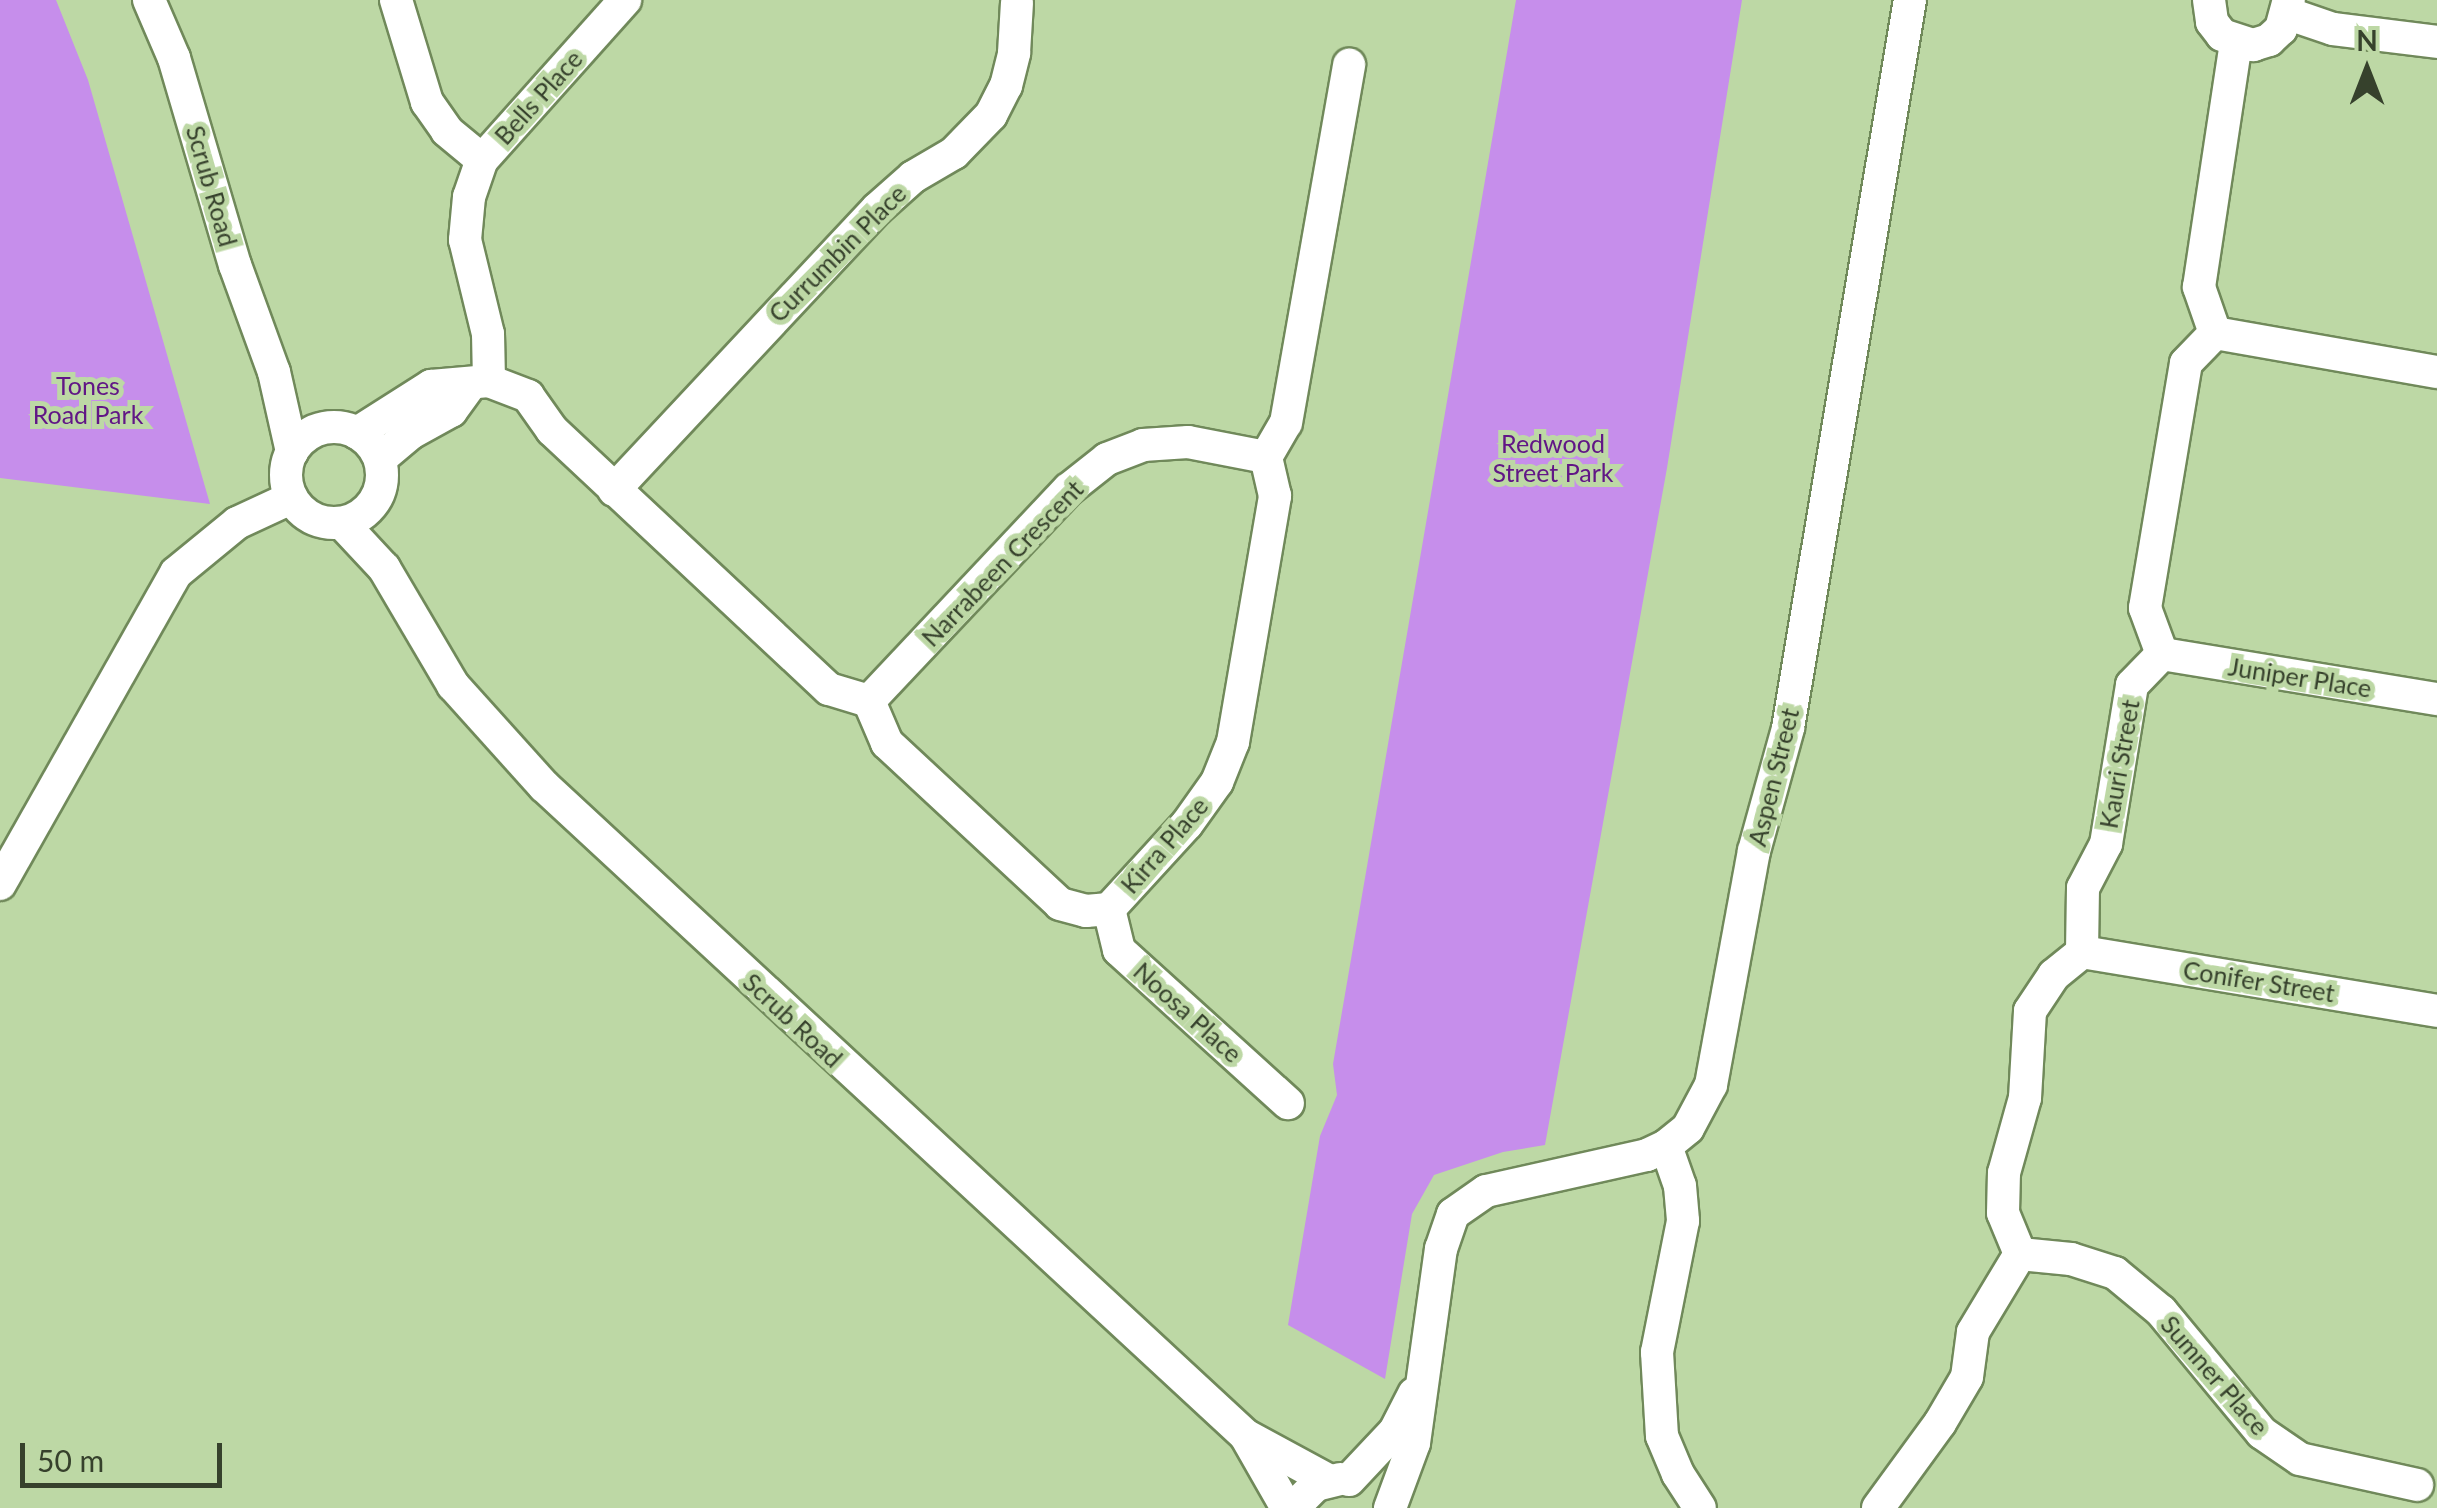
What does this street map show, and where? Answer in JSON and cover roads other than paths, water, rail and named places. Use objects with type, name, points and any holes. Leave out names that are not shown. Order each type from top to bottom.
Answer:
[{"type":"street","name":"Scrub Road","points":[[150,0],[174,58],[235,266],[274,372],[292,452]]},
{"type":"street","points":[[396,0],[426,102],[448,131],[482,160]]},
{"type":"street","name":"Bells Place","points":[[480,382],[488,334],[464,240],[469,197],[482,160],[625,0]]},
{"type":"street","name":"Aspen Street","points":[[1666,1146],[1688,1128],[1711,1085],[1754,851],[1788,728],[1910,0]]},
{"type":"street","points":[[2209,0],[2212,22],[2236,43],[2252,45],[2268,40],[2282,29],[2289,7],[2333,29],[2437,42]]},
{"type":"street","name":"Currumbin Place","points":[[614,490],[877,209],[913,178],[954,153],[991,116],[1006,86],[1014,52],[1017,3]]},
{"type":"street","points":[[2215,333],[2199,287],[2236,43]]},
{"type":"street","points":[[1266,457],[1286,423],[1349,64]]},
{"type":"street","points":[[2215,333],[2437,372]]},
{"type":"street","points":[[2162,654],[2145,608],[2186,363],[2215,333]]},
{"type":"street","name":"Scrub Road","points":[[274,372],[322,428]]},
{"type":"street","points":[[380,459],[411,434],[451,411],[480,382]]},
{"type":"street","points":[[357,432],[380,459],[383,482],[374,503],[342,523],[316,520],[291,498],[286,470],[292,452],[310,434],[322,428],[357,432],[430,386],[480,382],[528,396],[552,430],[830,690],[870,701]]},
{"type":"street","name":"Narrabeen Crescent","points":[[870,701],[1069,489],[1107,459],[1143,445],[1188,442],[1266,457]]},
{"type":"street","name":"Kirra Place","points":[[870,701],[887,743],[1060,904],[1086,911],[1108,909],[1188,824],[1217,782],[1234,742],[1275,496],[1266,457]]},
{"type":"street","points":[[0,884],[176,573],[237,523],[291,498]]},
{"type":"street","name":"Scrub Road","points":[[374,503],[384,568]]},
{"type":"street","name":"Scrub Road","points":[[342,523],[384,568],[452,684],[544,786],[1245,1435],[1290,1508]]},
{"type":"street","name":"Juniper Place","points":[[2162,654],[2437,699]]},
{"type":"street","name":"Kauri Street","points":[[2082,952],[2083,888],[2106,844],[2132,684],[2162,654]]},
{"type":"street","name":"Noosa Place","points":[[1108,909],[1119,950],[1288,1103]]},
{"type":"street","points":[[1878,1508],[1940,1423],[1967,1377],[1973,1332],[2020,1254],[2004,1213],[2004,1173],[2025,1098],[2030,1011],[2054,975],[2082,952]]},
{"type":"street","name":"Conifer Street","points":[[2082,952],[2437,1011]]},
{"type":"street","points":[[1386,1508],[1414,1443],[1441,1249],[1453,1214],[1486,1191],[1647,1155],[1666,1146],[1680,1186],[1683,1221],[1657,1352],[1662,1436],[1678,1474],[1700,1508]]},
{"type":"street","name":"Sumner Place","points":[[2020,1254],[2071,1260],[2115,1274],[2161,1311],[2262,1433],[2300,1459],[2417,1486]]},
{"type":"street","points":[[1290,1508],[1305,1492],[1338,1480],[1395,1431],[1420,1381]]},
{"type":"street","name":"Scrub Road","points":[[1245,1435],[1373,1493],[1386,1508]]},
{"type":"park label","name":"Tones Road Park","points":[[88,400]]},
{"type":"park label","name":"Redwood Street Park","points":[[1553,458]]}]
